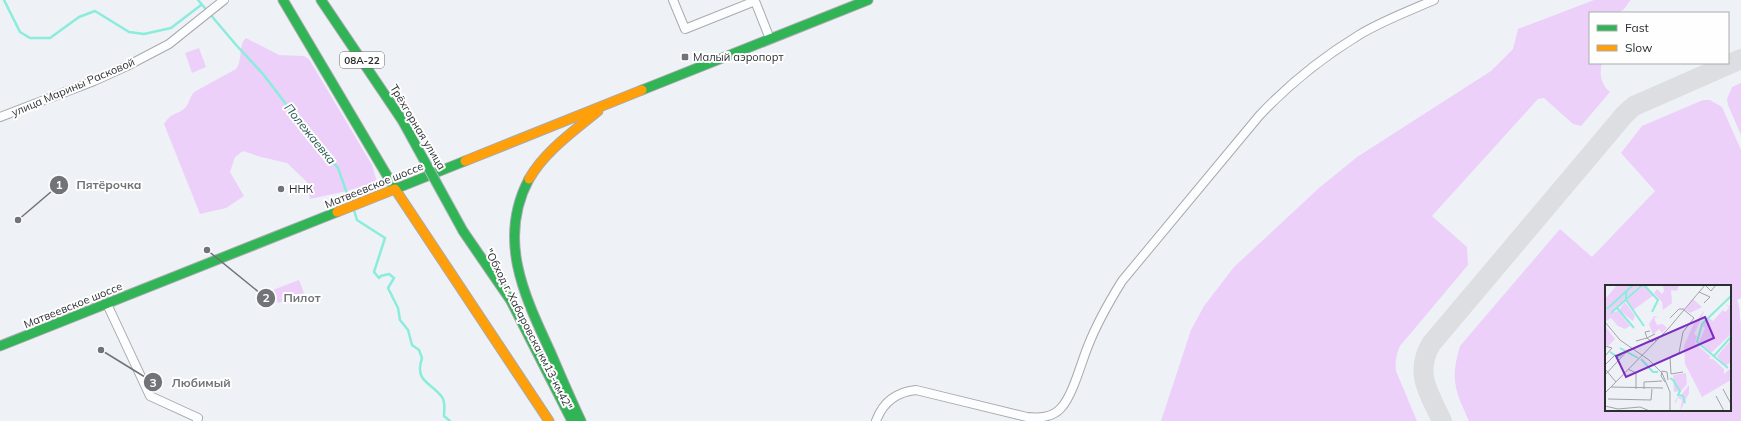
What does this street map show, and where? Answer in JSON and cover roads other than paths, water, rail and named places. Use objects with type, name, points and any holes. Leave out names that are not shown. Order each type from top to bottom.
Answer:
[{"type":"main road","points":[[283,0],[395,189],[549,421]]},
{"type":"main road","name":"Трёхгорная улица","points":[[321,0],[402,120],[475,250]]},
{"type":"main road","name":"Матвеевское шоссе","points":[[0,346],[868,0]]},
{"type":"main road","points":[[581,421],[519,278],[514,257],[514,222],[527,182],[537,166],[605,105]]},
{"type":"main road","name":"\"Обход г. Хабаровска км13-км42\"","points":[[475,250],[563,421]]},
{"type":"main road","name":"\"Обход г. Хабаровска км13-км42\"","points":[[475,250],[511,300],[572,421]]},
{"type":"street","name":"улица Марины Расковой","points":[[0,117],[94,81],[169,44],[224,0]]},
{"type":"street","points":[[673,0],[685,29],[755,1],[770,39]]},
{"type":"street","points":[[876,421],[886,405],[894,397],[903,392],[916,390],[1026,417],[1040,418],[1051,415],[1061,409],[1068,397],[1088,345],[1105,310],[1122,281],[1259,116],[1276,98],[1296,81],[1359,35],[1434,0]]},
{"type":"street","points":[[106,304],[150,396],[198,418],[197,421]]},
{"type":"waterway","name":"Полежаевка","points":[[4,0],[20,32],[30,38],[50,38],[79,17],[95,11],[129,32],[144,34],[171,28],[201,5]]},
{"type":"waterway","name":"Полежаевка","points":[[198,0],[263,74],[338,168],[350,202]]},
{"type":"waterway","name":"Полежаевка","points":[[354,210],[357,220],[385,238],[374,272],[379,278],[389,274],[394,278],[388,288],[398,308],[400,320],[408,330],[412,345],[419,350],[422,358],[420,372],[425,381],[442,397],[444,404],[444,416],[450,421]]},
{"type":"place","name":"Малый аэропорт","points":[[685,57]]},
{"type":"place","name":"ННК","points":[[281,189]]},
{"type":"place","name":"Пятёрочка","points":[[18,220]]},
{"type":"place","name":"Пилот","points":[[207,250]]},
{"type":"place","name":"Любимый","points":[[101,350]]}]
